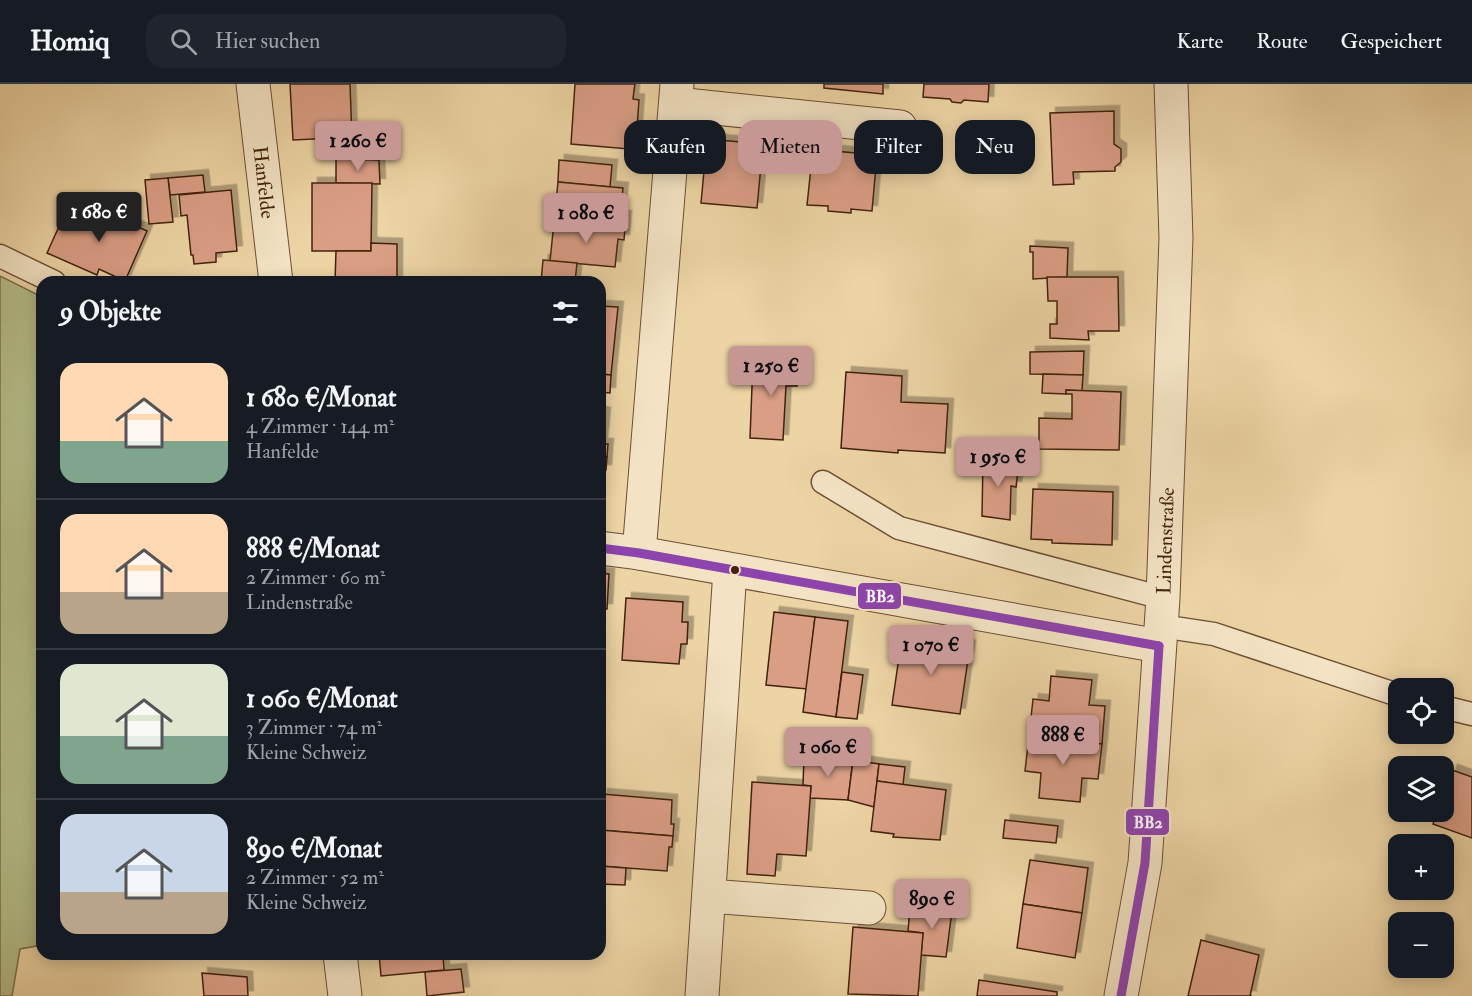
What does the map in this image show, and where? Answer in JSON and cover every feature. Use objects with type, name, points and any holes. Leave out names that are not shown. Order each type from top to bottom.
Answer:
[{"type":"street","name":"Hanfelde","points":[[253,84],[275,276]]},
{"type":"street","name":"Lindenstraße","points":[[1121,996],[1145,863],[1161,623],[1176,238],[1171,84]]},
{"type":"street","points":[[639,553],[676,94],[858,120]]},
{"type":"street","points":[[606,549],[730,570],[1161,623]]},
{"type":"street","points":[[702,996],[730,570]]},
{"type":"street","points":[[709,896],[869,908]]},
{"type":"street","points":[[341,960],[345,996]]},
{"type":"lane","points":[[0,256],[42,276]]},
{"type":"lane","points":[[823,482],[899,528],[1161,623],[1214,634],[1388,692]]},
{"type":"lane","points":[[1454,710],[1472,714]]},
{"type":"green space","points":[[0,276],[36,294],[36,946],[20,949],[12,996],[0,996]]},
{"type":"building","points":[[290,84],[350,84],[352,138],[338,138],[338,141],[334,142],[334,138],[293,140]]},
{"type":"building","points":[[575,84],[635,84],[633,99],[639,100],[638,120],[624,120],[624,149],[571,144]]},
{"type":"building","points":[[824,84],[883,84],[883,94],[824,88]]},
{"type":"building","points":[[924,84],[989,84],[988,102],[964,100],[961,103],[952,102],[950,99],[923,97]]},
{"type":"building","points":[[1114,111],[1114,144],[1121,149],[1121,162],[1115,167],[1115,171],[1073,172],[1074,184],[1053,185],[1050,113]]},
{"type":"building","points":[[726,141],[738,142],[738,174],[760,174],[757,208],[701,203],[704,174],[726,174]]},
{"type":"building","points":[[842,152],[854,153],[854,174],[875,174],[872,211],[851,209],[851,213],[828,211],[828,206],[807,205],[810,174],[842,174]]},
{"type":"building","points":[[336,159],[379,160],[380,184],[336,183]]},
{"type":"building","points":[[559,160],[612,165],[610,187],[558,182]]},
{"type":"building","points":[[203,175],[205,192],[170,195],[168,178]]},
{"type":"building","points":[[168,178],[173,222],[149,224],[145,180]]},
{"type":"building","points":[[558,182],[623,188],[620,216],[626,216],[625,228],[554,222]]},
{"type":"building","points":[[312,183],[372,183],[371,251],[312,251]]},
{"type":"building","points":[[231,190],[237,251],[216,253],[216,262],[194,264],[187,215],[181,216],[179,195]]},
{"type":"building","points":[[86,204],[147,231],[127,276],[114,276],[99,269],[97,275],[47,253],[61,222],[75,227]]},
{"type":"building","points":[[554,222],[625,228],[624,240],[618,239],[615,267],[550,261]]},
{"type":"building","points":[[371,243],[397,244],[397,276],[335,276],[336,251],[371,251]]},
{"type":"building","points":[[1030,246],[1068,248],[1067,277],[1033,279],[1033,252],[1030,252]]},
{"type":"building","points":[[543,260],[577,263],[576,276],[542,276]]},
{"type":"building","points":[[1047,277],[1118,277],[1119,331],[1088,331],[1089,340],[1050,338],[1050,324],[1057,324],[1057,301],[1048,301]]},
{"type":"building","points":[[606,306],[618,307],[611,375],[606,375]]},
{"type":"building","points":[[1084,351],[1083,375],[1030,374],[1030,352]]},
{"type":"building","points":[[753,360],[798,362],[797,386],[786,386],[783,440],[750,438]]},
{"type":"building","points":[[846,372],[902,376],[901,402],[948,404],[945,453],[898,450],[898,453],[841,448]]},
{"type":"building","points":[[1043,374],[1083,375],[1082,391],[1066,390],[1066,394],[1042,393]]},
{"type":"building","points":[[606,375],[611,375],[610,393],[606,393]]},
{"type":"building","points":[[1066,390],[1121,392],[1119,450],[1039,449],[1039,418],[1072,419],[1072,394],[1066,394]]},
{"type":"building","points":[[983,460],[1019,463],[1016,487],[1011,486],[1010,520],[982,516]]},
{"type":"building","points":[[1033,489],[1113,492],[1112,545],[1052,543],[1052,540],[1031,539]]},
{"type":"building","points":[[606,574],[609,574],[606,609]]},
{"type":"building","points":[[626,598],[683,602],[682,622],[688,622],[687,644],[681,644],[679,664],[622,660]]},
{"type":"building","points":[[774,612],[815,617],[807,689],[766,685]]},
{"type":"building","points":[[815,617],[848,621],[836,717],[803,712]]},
{"type":"building","points":[[902,637],[970,646],[960,714],[892,705]]},
{"type":"building","points":[[842,672],[863,675],[857,719],[836,717]]},
{"type":"building","points":[[1051,676],[1092,680],[1089,705],[1105,706],[1102,744],[1029,736],[1033,699],[1049,701]]},
{"type":"building","points":[[1029,736],[1102,744],[1098,779],[1082,778],[1080,802],[1039,798],[1041,773],[1025,771]]},
{"type":"building","points":[[804,757],[853,760],[848,800],[810,798],[811,786],[803,785]]},
{"type":"building","points":[[853,760],[879,764],[874,807],[848,800]]},
{"type":"building","points":[[879,764],[905,767],[903,785],[877,781]]},
{"type":"building","points":[[1454,771],[1472,777],[1472,838],[1433,824],[1434,822],[1454,822]]},
{"type":"building","points":[[877,781],[946,790],[940,840],[893,837],[894,834],[871,831]]},
{"type":"building","points":[[752,782],[811,786],[806,856],[777,854],[775,876],[747,874]]},
{"type":"building","points":[[606,794],[672,800],[673,836],[606,830]]},
{"type":"building","points":[[1005,820],[1058,826],[1056,843],[1003,838]]},
{"type":"building","points":[[606,830],[673,836],[672,847],[669,847],[667,871],[606,866]]},
{"type":"building","points":[[1030,860],[1088,868],[1082,913],[1023,904]]},
{"type":"building","points":[[606,866],[626,868],[625,885],[606,884]]},
{"type":"building","points":[[1023,904],[1082,913],[1075,958],[1017,948]]},
{"type":"building","points":[[910,908],[952,911],[946,957],[921,955],[923,933],[908,931]]},
{"type":"building","points":[[853,927],[923,933],[918,996],[848,994]]},
{"type":"building","points":[[1201,940],[1259,955],[1250,996],[1188,996]]},
{"type":"building","points":[[380,960],[443,960],[444,970],[381,976]]},
{"type":"building","points":[[461,969],[464,992],[427,996],[425,972]]},
{"type":"building","points":[[202,973],[247,977],[248,996],[204,996]]},
{"type":"building","points":[[979,980],[1057,992],[1057,996],[977,996]]},
{"type":"transit line","name":"BB2","points":[[606,549],[1159,646]]},
{"type":"transit line","name":"BB2","points":[[1121,996],[1145,863],[1159,646]]}]
